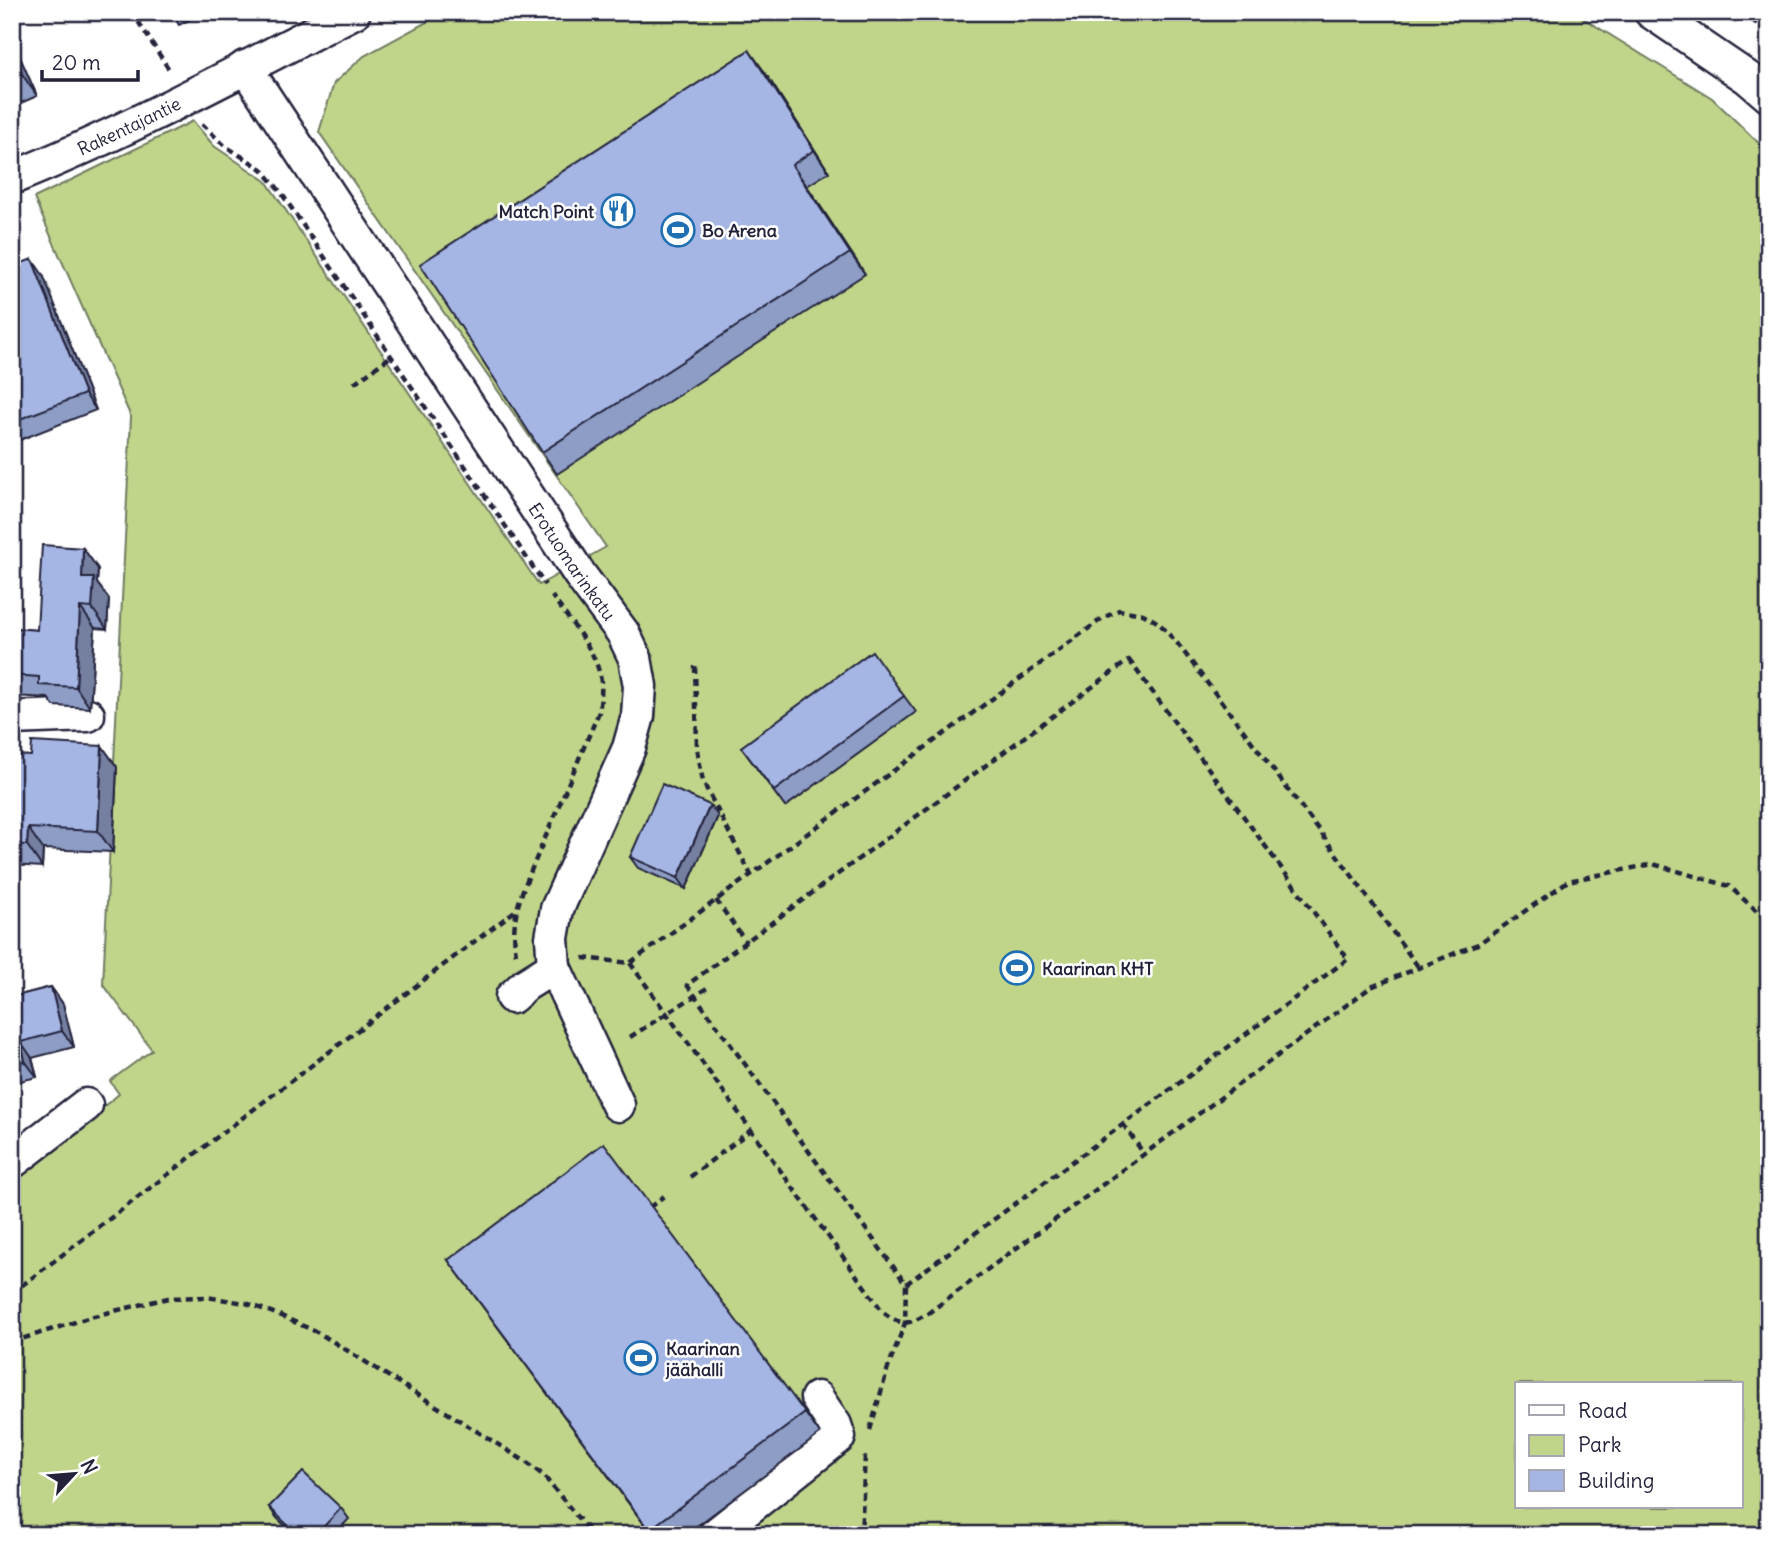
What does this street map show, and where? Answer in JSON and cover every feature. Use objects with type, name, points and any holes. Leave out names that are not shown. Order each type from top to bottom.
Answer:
[{"type":"street","name":"Rakentajantie","points":[[12,178],[187,97],[354,12]]},
{"type":"street","points":[[1651,12],[1748,78],[1769,96]]},
{"type":"street","name":"Erotuomarinkatu","points":[[244,67],[573,563],[623,634],[635,659],[640,686],[639,716],[629,748],[557,909],[552,938],[554,967],[618,1105]]},
{"type":"street","points":[[12,718],[88,715]]},
{"type":"street","points":[[518,991],[554,967]]},
{"type":"street","points":[[12,1162],[86,1105]]},
{"type":"street","points":[[715,1535],[839,1437],[835,1424],[817,1398]]},
{"type":"path","points":[[132,12],[204,126],[225,146],[262,169],[280,191],[592,653],[599,671],[599,712],[516,910],[513,935],[518,991]]},
{"type":"path","points":[[1742,12],[1769,33]]},
{"type":"path","points":[[1419,968],[1177,643],[1159,623],[1143,614],[1119,611],[1103,618],[630,963],[883,1312],[893,1320],[905,1323],[927,1314],[1371,987],[1419,968],[1478,944],[1568,881],[1653,864],[1729,886],[1769,922]]},
{"type":"path","points":[[866,1442],[888,1368],[905,1323],[906,1284],[687,985],[1129,660],[1348,959],[906,1284]]},
{"type":"path","points":[[695,666],[697,747],[703,782],[751,875]]},
{"type":"path","points":[[716,900],[746,942]]},
{"type":"path","points":[[12,1293],[516,910]]},
{"type":"path","points":[[630,1037],[707,988]]},
{"type":"path","points":[[1123,1124],[1144,1154]]},
{"type":"path","points":[[690,1177],[751,1130]]},
{"type":"path","points":[[650,1207],[664,1196]]},
{"type":"path","points":[[12,1342],[94,1316],[168,1298],[206,1297],[246,1303],[319,1333],[523,1460],[543,1475],[592,1535]]},
{"type":"path","points":[[861,1535],[865,1453]]},
{"type":"green space","points":[[445,12],[1573,12],[1712,98],[1769,153],[1769,1535],[12,1535],[12,1180],[119,1094],[110,1081],[152,1050],[103,984],[131,417],[34,198],[193,121],[214,146],[266,181],[539,585],[606,547],[319,132],[334,83],[364,56]]},
{"type":"building","name":"Bo Arena","points":[[749,50],[814,150],[792,165],[850,253],[542,452],[420,264]]},
{"type":"building","points":[[12,52],[22,74],[12,79]]},
{"type":"building","points":[[32,259],[85,394],[12,422],[12,267]]},
{"type":"building","points":[[42,545],[83,548],[82,578],[94,578],[92,608],[80,607],[76,687],[39,685],[39,677],[12,675],[12,628],[37,630]]},
{"type":"building","points":[[872,651],[904,696],[774,791],[741,747]]},
{"type":"building","points":[[32,742],[102,746],[98,831],[28,828],[27,845],[12,845],[12,755],[31,756]]},
{"type":"building","points":[[662,784],[710,805],[678,878],[630,857]]},
{"type":"building","points":[[51,987],[62,1031],[21,1042],[25,1061],[12,1064],[12,997]]},
{"type":"building","name":"Kaarinan jäähalli","points":[[604,1143],[805,1413],[649,1530],[448,1260]]},
{"type":"building","points":[[303,1472],[341,1508],[316,1535],[298,1535],[269,1507]]},
{"type":"place","name":"Match Point","points":[[618,211]]},
{"type":"place","name":"Bo Arena","points":[[678,230]]},
{"type":"place","name":"Kaarinan KHT","points":[[1017,968]]},
{"type":"place","name":"Kaarinan jäähalli","points":[[641,1358]]}]
